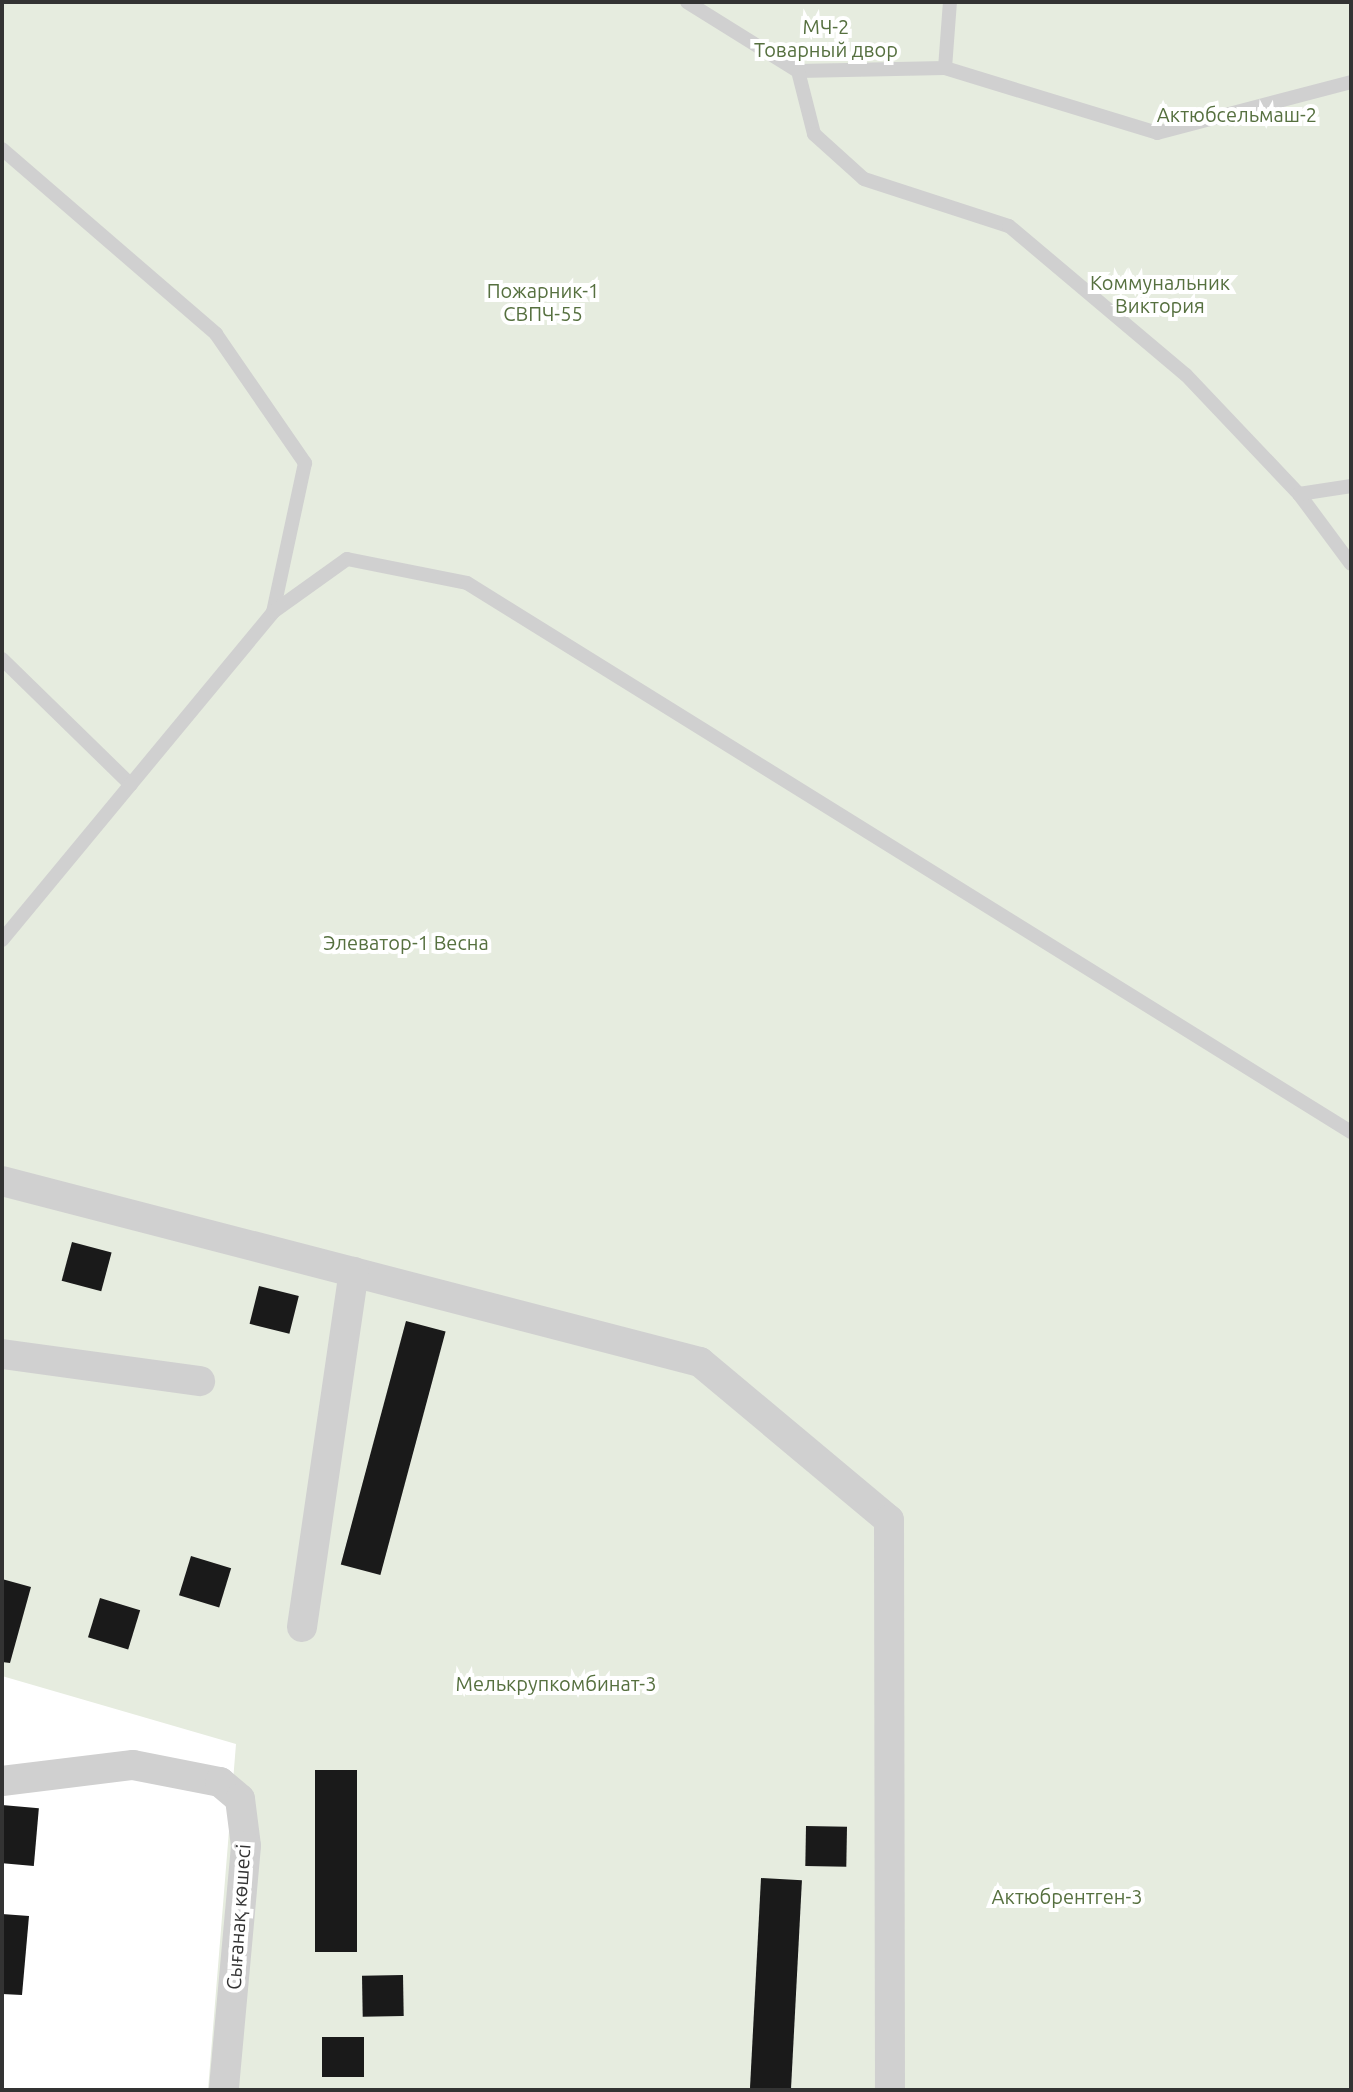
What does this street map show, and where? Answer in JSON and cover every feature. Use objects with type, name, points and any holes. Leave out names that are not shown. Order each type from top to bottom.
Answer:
[{"type":"street","points":[[2,1181],[700,1362],[889,1520],[890,2090]]},
{"type":"street","points":[[302,1627],[354,1272]]},
{"type":"street","points":[[2,1354],[200,1381]]},
{"type":"street","name":"Сығанақ көшесі","points":[[2,1781],[133,1765],[220,1782],[240,1799],[246,1846],[224,2090]]},
{"type":"lane","points":[[687,2],[798,71],[945,68],[1157,133],[1351,82]]},
{"type":"lane","points":[[945,68],[950,2]]},
{"type":"lane","points":[[798,71],[814,134],[864,179],[1009,226],[1186,375],[1299,494],[1351,564]]},
{"type":"lane","points":[[2,149],[216,334],[305,463],[273,612]]},
{"type":"lane","points":[[1299,494],[1351,486]]},
{"type":"lane","points":[[2,940],[273,612],[347,559],[467,583],[1351,1132]]},
{"type":"lane","points":[[2,659],[131,785]]},
{"type":"green space","points":[[2,2],[1351,2],[1351,2090],[208,2090],[236,1744],[2,1676]]},
{"type":"building","points":[[72,1242],[112,1253],[101,1291],[62,1281]]},
{"type":"building","points":[[259,1286],[299,1296],[289,1334],[250,1324]]},
{"type":"building","points":[[406,1321],[446,1332],[380,1575],[341,1564]]},
{"type":"building","points":[[191,1556],[231,1568],[219,1607],[179,1595]]},
{"type":"building","points":[[2,1579],[31,1587],[10,1663],[2,1662]]},
{"type":"building","points":[[100,1598],[140,1610],[128,1649],[88,1637]]},
{"type":"building","points":[[315,1770],[357,1770],[357,1952],[315,1952]]},
{"type":"building","points":[[2,1805],[39,1808],[34,1866],[2,1863]]},
{"type":"building","points":[[806,1826],[847,1827],[846,1867],[805,1866]]},
{"type":"building","points":[[761,1878],[802,1880],[791,2090],[750,2090]]},
{"type":"building","points":[[2,1914],[29,1916],[22,1995],[2,1994]]},
{"type":"building","points":[[403,1975],[404,2016],[363,2017],[362,1976]]},
{"type":"building","points":[[322,2037],[364,2037],[364,2077],[322,2077]]},
{"type":"park label","name":"МЧ-2 Товарный двор","points":[[826,38]]},
{"type":"park label","name":"Актюбсельмаш-2","points":[[1237,114]]},
{"type":"park label","name":"Коммунальник Виктория","points":[[1160,294]]},
{"type":"park label","name":"Пожарник-1 СВПЧ-55","points":[[543,302]]},
{"type":"park label","name":"Элеватор-1 Весна","points":[[406,942]]},
{"type":"park label","name":"Мелькрупкомбинат-3","points":[[556,1683]]},
{"type":"park label","name":"Актюбрентген-3","points":[[1067,1896]]}]
